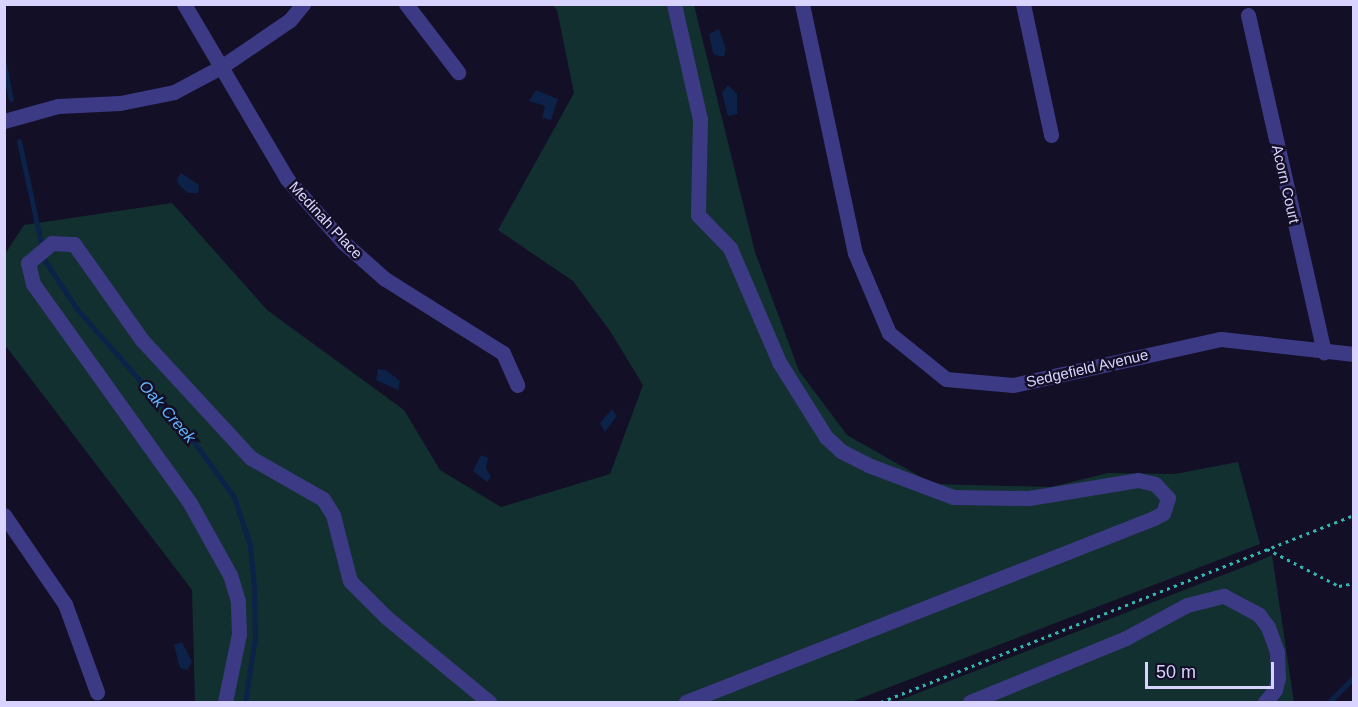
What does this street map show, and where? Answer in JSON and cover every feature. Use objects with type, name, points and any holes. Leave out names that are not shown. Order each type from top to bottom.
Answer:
[{"type":"street","name":"Medinah Place","points":[[184,4],[287,179],[343,242],[385,279],[503,353],[517,385]]},
{"type":"street","points":[[4,121],[58,106],[120,103],[174,92],[221,68],[290,20],[303,4]]},
{"type":"street","points":[[406,4],[458,72]]},
{"type":"street","points":[[674,4],[700,119],[698,215],[730,248],[779,362],[826,437],[841,452],[868,465],[953,497],[1029,498],[1138,480],[1155,484],[1168,498],[1163,513],[1154,518],[686,702]]},
{"type":"street","name":"Sedgefield Avenue","points":[[802,4],[855,253],[889,333],[945,379],[1013,385],[1221,339],[1324,353],[1353,354]]},
{"type":"street","points":[[1023,4],[1051,135]]},
{"type":"street","name":"Acorn Court","points":[[1248,15],[1324,353]]},
{"type":"street","points":[[225,702],[239,634],[238,601],[230,575],[190,504],[33,284],[27,271],[31,258],[52,243],[64,241],[80,250],[114,305],[142,340],[251,458],[323,499],[333,515],[350,581],[386,617],[489,702]]},
{"type":"street","points":[[4,515],[65,604],[98,692]]},
{"type":"street","points":[[970,702],[1126,639],[1187,606],[1224,596],[1259,615],[1268,627],[1277,652],[1278,678],[1275,690],[1265,702]]},
{"type":"path","points":[[881,702],[1353,515]]},
{"type":"path","points":[[1267,549],[1339,586],[1353,583]]},
{"type":"green space","points":[[552,5],[694,5],[755,252],[799,371],[847,435],[933,484],[1051,487],[1108,473],[1175,474],[1238,462],[1260,544],[851,702],[195,702],[192,590],[5,345],[5,254],[24,225],[172,203],[267,310],[404,410],[440,470],[501,507],[610,474],[643,385],[610,331],[573,281],[498,230],[574,93],[557,10]]},
{"type":"green space","points":[[1272,555],[1294,702],[895,702],[1254,563]]},
{"type":"water","points":[[719,29],[726,49],[724,56],[713,53],[709,34]]},
{"type":"water","points":[[728,85],[737,94],[737,114],[728,116],[722,93]]},
{"type":"water","points":[[536,90],[558,99],[551,120],[542,118],[545,106],[529,101]]},
{"type":"water","points":[[181,173],[199,185],[198,193],[188,193],[179,185],[177,179]]},
{"type":"water","points":[[378,369],[386,370],[400,381],[398,390],[376,380]]},
{"type":"water","points":[[612,409],[617,416],[605,432],[600,423]]},
{"type":"water","points":[[481,455],[488,458],[486,468],[491,477],[487,482],[473,471]]},
{"type":"water","points":[[182,642],[192,662],[187,670],[180,668],[174,645]]},
{"type":"waterway","name":"Oak Creek","points":[[4,64],[11,99]]},
{"type":"waterway","name":"Oak Creek","points":[[19,141],[45,261],[77,309],[194,442],[234,497],[250,545],[254,587],[255,638],[245,702]]},
{"type":"waterway","points":[[1329,702],[1354,677]]}]
